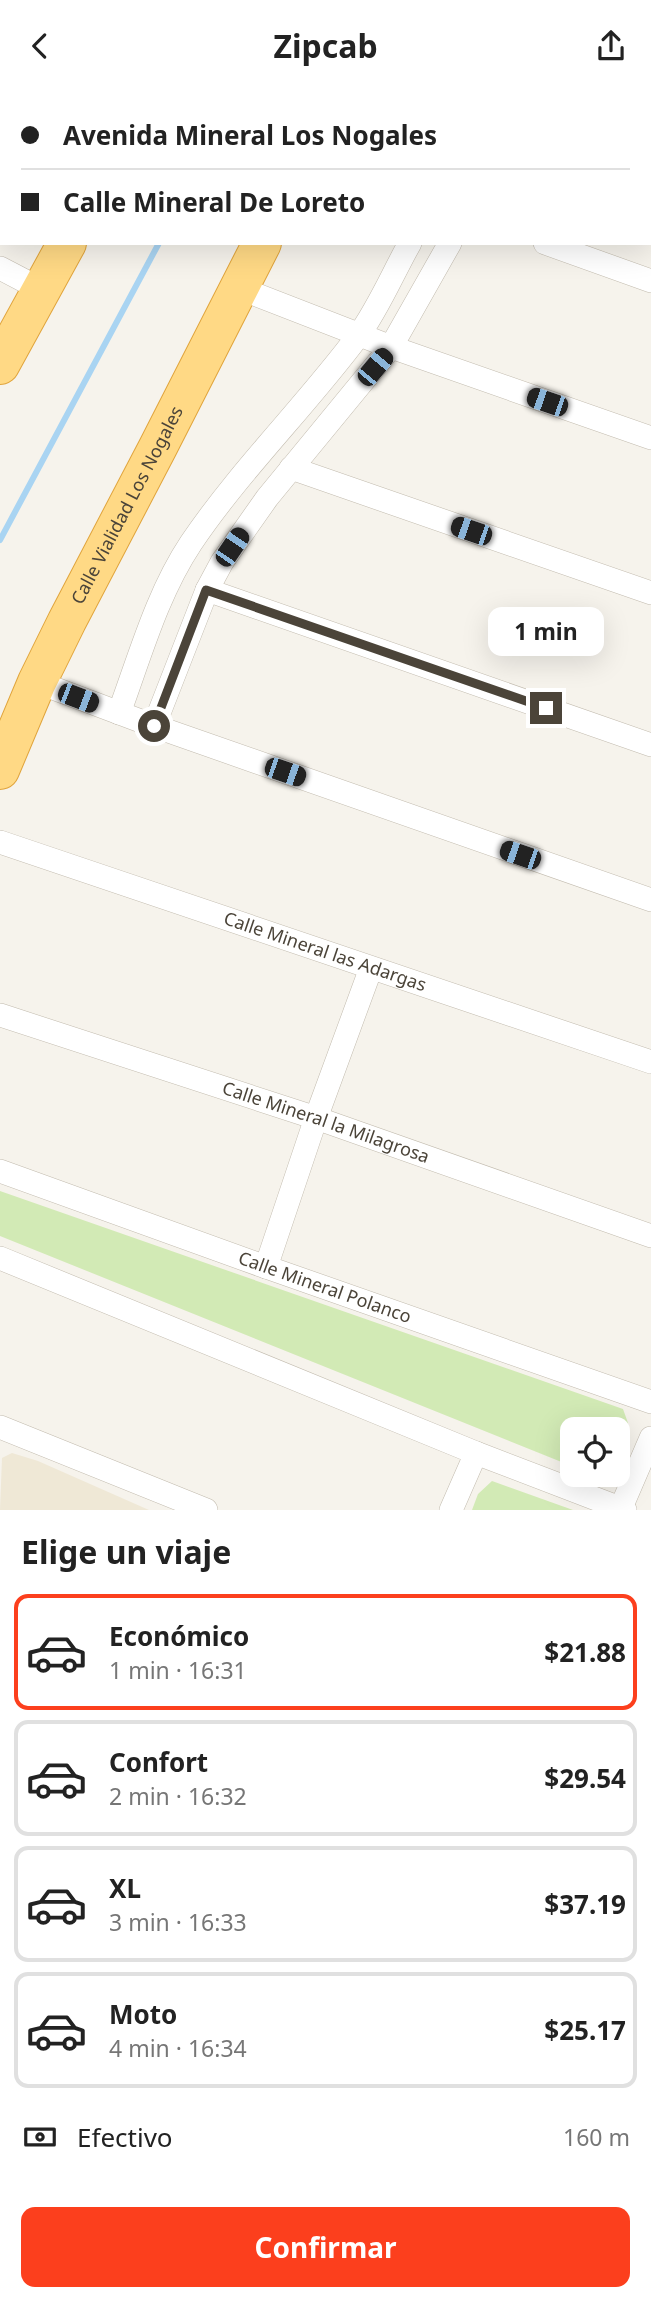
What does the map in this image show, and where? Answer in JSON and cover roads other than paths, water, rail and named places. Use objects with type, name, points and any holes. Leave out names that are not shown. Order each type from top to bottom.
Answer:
[{"type":"highway","points":[[0,365],[66,245]]},
{"type":"highway","name":"Calle Vialidad Los Nogales","points":[[0,770],[37,682],[261,245]]},
{"type":"street","points":[[119,713],[154,616],[168,583],[190,544],[228,493],[360,334],[409,245]]},
{"type":"street","points":[[154,726],[206,590],[242,533],[391,347],[449,245]]},
{"type":"street","points":[[551,245],[651,281]]},
{"type":"street","points":[[0,268],[42,290]]},
{"type":"street","points":[[239,288],[391,347],[651,438]]},
{"type":"street","points":[[292,468],[651,593]]},
{"type":"street","points":[[206,590],[651,744]]},
{"type":"street","points":[[37,682],[154,726],[651,900]]},
{"type":"street","name":"Calle Mineral las Adargas","points":[[0,842],[651,1062]]},
{"type":"street","points":[[265,1267],[371,968]]},
{"type":"street","name":"Calle Mineral la Milagrosa","points":[[0,1015],[316,1118],[651,1236]]},
{"type":"street","name":"Calle Mineral Polanco","points":[[0,1171],[651,1402]]},
{"type":"street","points":[[0,1258],[476,1453],[622,1509],[651,1438]]},
{"type":"street","points":[[0,1427],[206,1510]]},
{"type":"street","points":[[451,1510],[476,1453]]},
{"type":"waterway","points":[[0,540],[158,245]]}]
